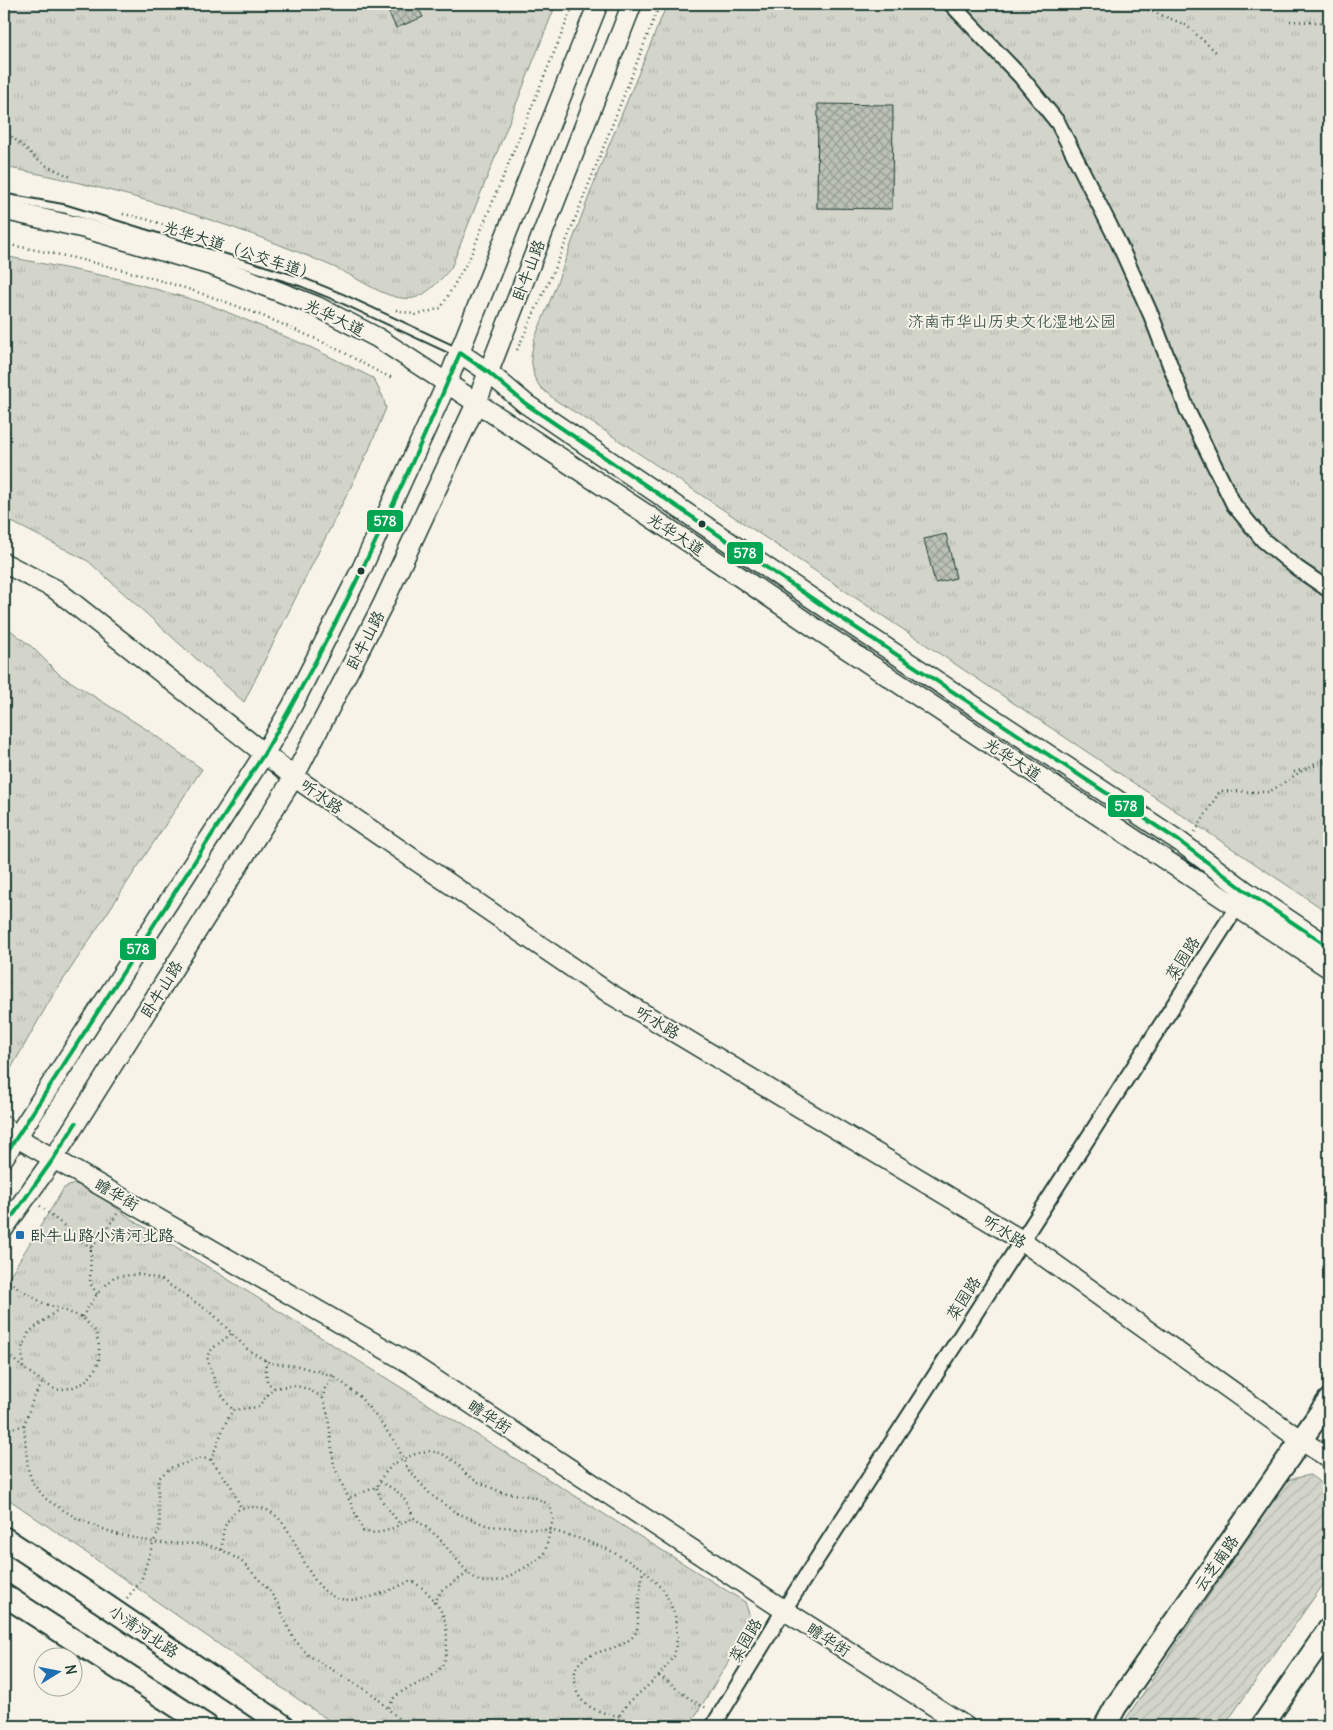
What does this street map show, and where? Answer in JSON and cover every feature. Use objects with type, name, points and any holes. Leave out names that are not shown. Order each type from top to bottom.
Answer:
[{"type":"main road","name":"卧牛山路","points":[[4,1157],[10,1131],[264,754],[292,706],[362,568],[447,383],[598,4]]},
{"type":"main road","name":"卧牛山路","points":[[4,1228],[54,1158],[294,776],[383,604],[476,404],[632,4]]},
{"type":"main road","name":"光华大道","points":[[4,210],[83,228],[213,266],[316,306],[378,338],[690,543],[818,630],[1242,899],[1329,947]]},
{"type":"main road","name":"光华大道","points":[[460,353],[488,372],[526,404],[832,612],[1178,841],[1242,899],[1329,968]]},
{"type":"main road","name":"听水路","points":[[4,563],[55,589],[294,776],[609,993],[1021,1240],[1302,1441],[1329,1458]]},
{"type":"main road","name":"瞻华街","points":[[10,1131],[411,1364],[784,1610],[965,1726]]},
{"type":"main road","name":"云芝南路","points":[[1105,1726],[1116,1706],[1329,1400]]},
{"type":"main road","name":"小清河北路","points":[[4,1538],[117,1612],[284,1726]]},
{"type":"main road","points":[[4,1595],[207,1726]]},
{"type":"main road","points":[[1262,1726],[1329,1629]]},
{"type":"street","points":[[951,4],[1021,77],[1058,123],[1119,244],[1151,315],[1188,412],[1234,505],[1263,540],[1297,568],[1329,590]]},
{"type":"street","name":"菜园路","points":[[716,1720],[784,1610],[1021,1240],[1242,899]]},
{"type":"lane","name":"光华大道（公交车道）","points":[[4,198],[65,209],[302,282],[460,353]]},
{"type":"path","points":[[417,315],[441,308],[470,257],[574,4]]},
{"type":"path","points":[[515,354],[560,257],[660,4]]},
{"type":"path","points":[[1134,4],[1186,25],[1216,52]]},
{"type":"path","points":[[1290,21],[1329,23]]},
{"type":"path","points":[[4,130],[43,164],[72,177]]},
{"type":"path","points":[[4,244],[44,251],[106,266],[226,301],[339,350],[373,370],[393,378]]},
{"type":"path","points":[[1294,772],[1329,760]]},
{"type":"path","points":[[1195,832],[1220,791],[1269,792],[1314,764],[1329,760]]},
{"type":"path","points":[[27,1196],[91,1248]]},
{"type":"path","points":[[97,1294],[90,1283],[91,1248],[127,1200]]},
{"type":"path","points":[[82,1317],[97,1294],[114,1277],[139,1274],[162,1280],[212,1314],[248,1350],[270,1363],[298,1366],[334,1376],[360,1397],[379,1420],[397,1445],[407,1468],[430,1496],[455,1512],[488,1526],[550,1530],[607,1549],[643,1569],[665,1592],[676,1615],[674,1656],[659,1676],[627,1704],[619,1716],[619,1726]]},
{"type":"path","points":[[4,1279],[43,1303],[82,1317],[96,1332],[99,1346],[99,1361],[92,1375],[83,1383],[70,1388],[56,1390],[23,1368],[4,1351]]},
{"type":"path","points":[[23,1368],[22,1348],[29,1332],[59,1309]]},
{"type":"path","points":[[231,1334],[213,1348],[207,1356],[210,1371],[224,1399],[233,1410]]},
{"type":"path","points":[[265,1360],[267,1381],[273,1388]]},
{"type":"path","points":[[334,1376],[325,1389],[323,1398],[328,1416],[334,1466],[363,1531],[372,1534],[381,1533],[413,1517]]},
{"type":"path","points":[[43,1382],[33,1399],[24,1426],[28,1469],[33,1484],[47,1500],[96,1528],[138,1540],[175,1545],[204,1544],[222,1550],[241,1561],[269,1590],[278,1604],[293,1638],[308,1655],[361,1686],[406,1726]]},
{"type":"path","points":[[233,1410],[258,1407],[273,1388],[293,1385],[306,1387],[323,1398]]},
{"type":"path","points":[[211,1460],[225,1424],[233,1410]]},
{"type":"path","points":[[4,1429],[24,1426]]},
{"type":"path","points":[[349,1498],[377,1487],[380,1482],[392,1465],[403,1459],[427,1451],[441,1453],[457,1463],[466,1474],[476,1481],[501,1492],[534,1497],[550,1505],[553,1519],[544,1552],[539,1559],[502,1580],[479,1581],[468,1573],[438,1537],[413,1517],[408,1503],[395,1489],[380,1482]]},
{"type":"path","points":[[117,1612],[141,1581],[153,1542],[159,1531],[158,1479],[170,1468],[202,1458],[211,1460],[231,1486],[241,1508]]},
{"type":"path","points":[[377,1487],[382,1501],[400,1524]]},
{"type":"path","points":[[222,1550],[222,1535],[227,1519],[241,1508],[262,1507],[272,1513],[286,1528],[312,1576],[323,1588],[336,1597],[346,1599],[374,1597],[410,1581],[417,1584],[443,1614],[447,1645],[443,1665],[435,1674],[422,1683],[395,1698],[388,1708]]},
{"type":"path","points":[[619,1716],[604,1713],[585,1704],[577,1692],[573,1677],[576,1666],[586,1658],[606,1649],[616,1647],[635,1634],[638,1627],[638,1601],[643,1569]]},
{"type":"path","points":[[434,1603],[442,1590],[468,1573]]},
{"type":"path","points":[[659,1676],[668,1680],[680,1692],[716,1720]]},
{"type":"green space","points":[[4,4],[556,4],[451,268],[424,294],[413,298],[403,298],[384,293],[345,272],[296,251],[215,221],[89,185],[4,167]]},
{"type":"green space","name":"济南市华山历史文化湿地公园","points":[[667,4],[1329,4],[1329,913],[599,427],[555,400],[540,387],[534,377],[531,357],[534,340],[598,172]]},
{"type":"green space","points":[[4,256],[120,279],[208,304],[310,347],[373,378],[383,397],[386,408],[368,452],[244,702],[88,561],[4,518]]},
{"type":"green space","points":[[4,625],[32,647],[60,675],[149,731],[202,769],[50,1000],[9,1072],[4,1068]]},
{"type":"green space","points":[[74,1184],[85,1186],[136,1222],[745,1602],[749,1614],[749,1628],[689,1726],[337,1726],[4,1496],[4,1285],[64,1188]]},
{"type":"green space","points":[[1310,1475],[1329,1489],[1329,1576],[1224,1726],[1121,1726],[1287,1480]]},
{"type":"building","points":[[385,4],[416,4],[423,17],[396,28]]},
{"type":"building","points":[[818,104],[893,105],[892,209],[817,208]]},
{"type":"building","points":[[946,534],[956,578],[935,583],[924,539]]},
{"type":"transit line","name":"578","points":[[4,1157],[264,754],[292,706],[368,557],[460,353],[488,372],[526,404],[832,612],[1179,841],[1247,892],[1329,947]]},
{"type":"transit line","name":"578","points":[[4,1228],[54,1158],[76,1123]]},
{"type":"place","name":"卧牛山路小清河北路","points":[[20,1235]]}]
